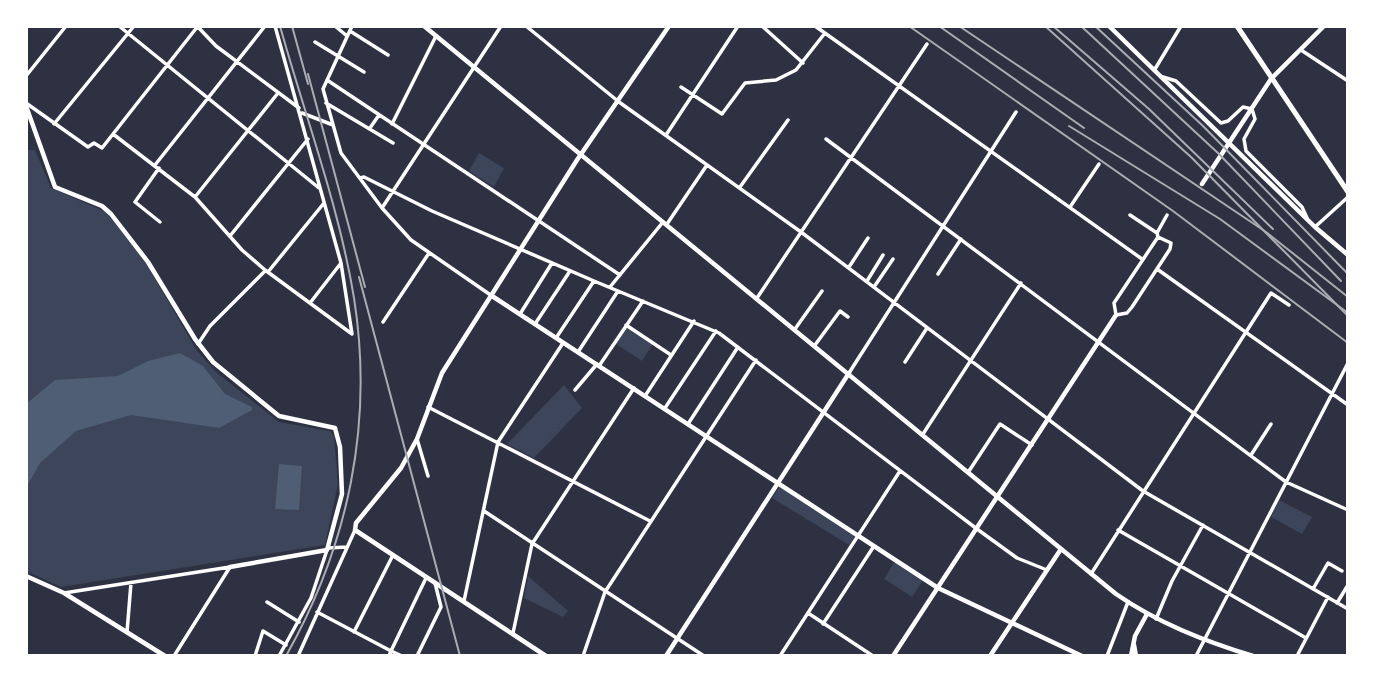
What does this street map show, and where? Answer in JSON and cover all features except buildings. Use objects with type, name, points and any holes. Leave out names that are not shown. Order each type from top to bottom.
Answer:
[{"type":"highway","points":[[1237,26],[1348,192]]},
{"type":"street","points":[[26,76],[66,26]]},
{"type":"street","points":[[119,26],[247,132],[321,189]]},
{"type":"street","points":[[54,124],[134,26]]},
{"type":"street","points":[[26,105],[88,147],[94,143],[102,148],[198,26],[237,62],[300,110],[333,125]]},
{"type":"street","points":[[160,222],[135,202],[157,167],[265,26]]},
{"type":"street","points":[[113,134],[195,198],[267,271],[352,334],[341,263],[275,26]]},
{"type":"street","points":[[335,26],[350,31],[388,55]]},
{"type":"street","points":[[424,26],[969,471],[1091,574],[1156,619],[1203,640],[1253,656]]},
{"type":"street","points":[[382,208],[501,26]]},
{"type":"street","points":[[526,26],[619,102],[849,267],[1143,491],[1348,609]]},
{"type":"street","points":[[298,656],[356,523],[401,468],[417,439],[442,373],[582,154],[669,26]]},
{"type":"street","points":[[666,136],[738,26]]},
{"type":"street","points":[[762,26],[803,63]]},
{"type":"street","points":[[815,26],[1142,259]]},
{"type":"street","points":[[1109,26],[1315,227],[1348,255]]},
{"type":"street","points":[[1155,69],[1181,26]]},
{"type":"street","points":[[1202,184],[1271,79],[1324,26]]},
{"type":"street","points":[[350,31],[323,89],[326,103],[341,153],[382,208],[411,240],[938,588],[1082,656]]},
{"type":"street","points":[[681,87],[722,114],[745,83],[776,80],[803,63],[825,33]]},
{"type":"street","points":[[392,124],[436,36]]},
{"type":"street","points":[[315,42],[363,72]]},
{"type":"street","points":[[757,298],[927,44]]},
{"type":"street","points":[[1301,50],[1348,81]]},
{"type":"street","points":[[1163,77],[1176,81],[1221,123],[1228,121],[1243,107],[1252,109]]},
{"type":"street","points":[[327,80],[620,275]]},
{"type":"street","points":[[195,198],[278,93]]},
{"type":"street","points":[[326,103],[393,143]]},
{"type":"street","points":[[26,105],[52,184],[59,190],[102,206],[111,214],[148,262],[198,344],[214,362],[279,416],[335,428],[340,447],[342,494],[328,549],[299,622],[279,656]]},
{"type":"street","points":[[1252,109],[1255,119],[1244,139],[1246,151],[1303,207],[1307,218]]},
{"type":"street","points":[[666,656],[1016,112]]},
{"type":"street","points":[[370,128],[379,115]]},
{"type":"street","points":[[740,187],[788,120]]},
{"type":"street","points":[[230,236],[308,139]]},
{"type":"street","points":[[826,139],[1286,482],[1348,510]]},
{"type":"street","points":[[1070,207],[1099,164]]},
{"type":"street","points":[[610,288],[665,223],[707,165]]},
{"type":"street","points":[[360,178],[364,177],[570,271],[716,331],[1017,558],[1047,570]]},
{"type":"street","points":[[1315,227],[1348,192]]},
{"type":"street","points":[[198,344],[210,326],[267,271],[324,202]]},
{"type":"street","points":[[1116,315],[1127,313],[1171,245],[1130,215]]},
{"type":"street","points":[[893,656],[1116,315],[1114,303],[1167,215]]},
{"type":"street","points":[[849,267],[868,238]]},
{"type":"street","points":[[938,274],[961,239]]},
{"type":"street","points":[[383,322],[429,253]]},
{"type":"street","points":[[867,281],[883,255]]},
{"type":"street","points":[[874,286],[893,259]]},
{"type":"street","points":[[309,303],[341,263]]},
{"type":"street","points":[[520,314],[552,263]]},
{"type":"street","points":[[1157,269],[1348,405]]},
{"type":"street","points":[[535,324],[570,271]]},
{"type":"street","points":[[556,338],[594,281]]},
{"type":"street","points":[[923,434],[1021,283]]},
{"type":"street","points":[[578,352],[618,291]]},
{"type":"street","points":[[796,329],[822,291]]},
{"type":"street","points":[[1091,574],[1271,293],[1289,305]]},
{"type":"street","points":[[575,390],[598,365],[643,301]]},
{"type":"street","points":[[815,345],[840,311],[848,317]]},
{"type":"street","points":[[645,396],[694,321]]},
{"type":"street","points":[[626,325],[671,355]]},
{"type":"street","points":[[905,362],[928,328]]},
{"type":"street","points":[[665,408],[716,331]]},
{"type":"street","points":[[464,601],[498,442],[564,343]]},
{"type":"street","points":[[688,424],[738,347]]},
{"type":"street","points":[[583,656],[605,592],[756,360]]},
{"type":"street","points":[[1196,656],[1348,363]]},
{"type":"street","points":[[513,633],[532,544],[634,388]]},
{"type":"street","points":[[429,407],[650,521]]},
{"type":"street","points":[[969,471],[1000,424],[1032,444]]},
{"type":"street","points":[[1251,455],[1271,424]]},
{"type":"street","points":[[417,439],[428,476]]},
{"type":"street","points":[[780,656],[900,471]]},
{"type":"street","points":[[484,512],[704,656]]},
{"type":"street","points":[[1156,619],[1203,525]]},
{"type":"street","points":[[355,530],[546,656]]},
{"type":"street","points":[[1118,530],[1306,638]]},
{"type":"street","points":[[824,624],[874,546]]},
{"type":"street","points":[[64,593],[347,547]]},
{"type":"street","points":[[990,656],[1061,550]]},
{"type":"street","points":[[354,632],[393,555]]},
{"type":"street","points":[[1313,589],[1328,563],[1342,571]]},
{"type":"street","points":[[174,656],[230,567]]},
{"type":"street","points":[[26,576],[64,593],[165,656]]},
{"type":"street","points":[[390,653],[427,578]]},
{"type":"street","points":[[127,632],[131,583]]},
{"type":"street","points":[[417,656],[441,607],[435,583]]},
{"type":"street","points":[[1337,603],[1348,585]]},
{"type":"street","points":[[1297,656],[1328,597]]},
{"type":"street","points":[[267,602],[299,622]]},
{"type":"street","points":[[1107,656],[1128,602]]},
{"type":"street","points":[[317,612],[390,653],[402,656]]},
{"type":"street","points":[[808,613],[873,656]]},
{"type":"street","points":[[1133,656],[1133,641],[1147,614]]},
{"type":"street","points":[[256,656],[263,631],[286,645]]},
{"type":"shaded area","points":[[26,150],[35,150],[51,188],[104,211],[113,220],[146,263],[197,351],[217,373],[279,422],[330,431],[334,436],[338,484],[325,545],[61,587],[26,571]]},
{"type":"shaded area","points":[[479,153],[504,168],[494,187],[469,171]]},
{"type":"shaded area","points":[[627,327],[653,344],[642,361],[616,344]]},
{"type":"shaded area","points":[[180,353],[203,366],[225,394],[252,407],[252,410],[219,428],[131,415],[76,431],[40,463],[26,488],[26,404],[55,380],[118,376],[148,361]]},
{"type":"shaded area","points":[[564,385],[582,408],[534,458],[507,444]]},
{"type":"shaded area","points":[[279,464],[302,466],[299,510],[275,509]]},
{"type":"shaded area","points":[[780,486],[855,536],[849,545],[772,498]]},
{"type":"shaded area","points":[[1279,500],[1312,517],[1302,534],[1271,517]]},
{"type":"shaded area","points":[[895,561],[923,580],[912,597],[884,579]]},
{"type":"shaded area","points":[[528,576],[568,611],[563,617],[524,598]]},
{"type":"tram line","points":[[1045,26],[1191,157],[1348,316]]},
{"type":"tram line","points":[[1095,26],[1203,126],[1348,274]]},
{"type":"railway","points":[[280,26],[331,195],[348,264],[359,345],[361,392],[358,438],[340,528],[308,614],[286,656]]},
{"type":"railway","points":[[292,26],[308,84]]},
{"type":"railway","points":[[909,26],[1173,211],[1348,343]]},
{"type":"railway","points":[[939,26],[1084,128]]},
{"type":"railway","points":[[959,26],[1266,232],[1348,297]]},
{"type":"railway","points":[[1053,26],[1149,109],[1273,229]]},
{"type":"railway","points":[[1081,26],[1219,154],[1341,281]]},
{"type":"railway","points":[[308,74],[365,287]]},
{"type":"railway","points":[[1069,126],[1220,219],[1348,313]]},
{"type":"railway","points":[[359,277],[460,656]]}]
